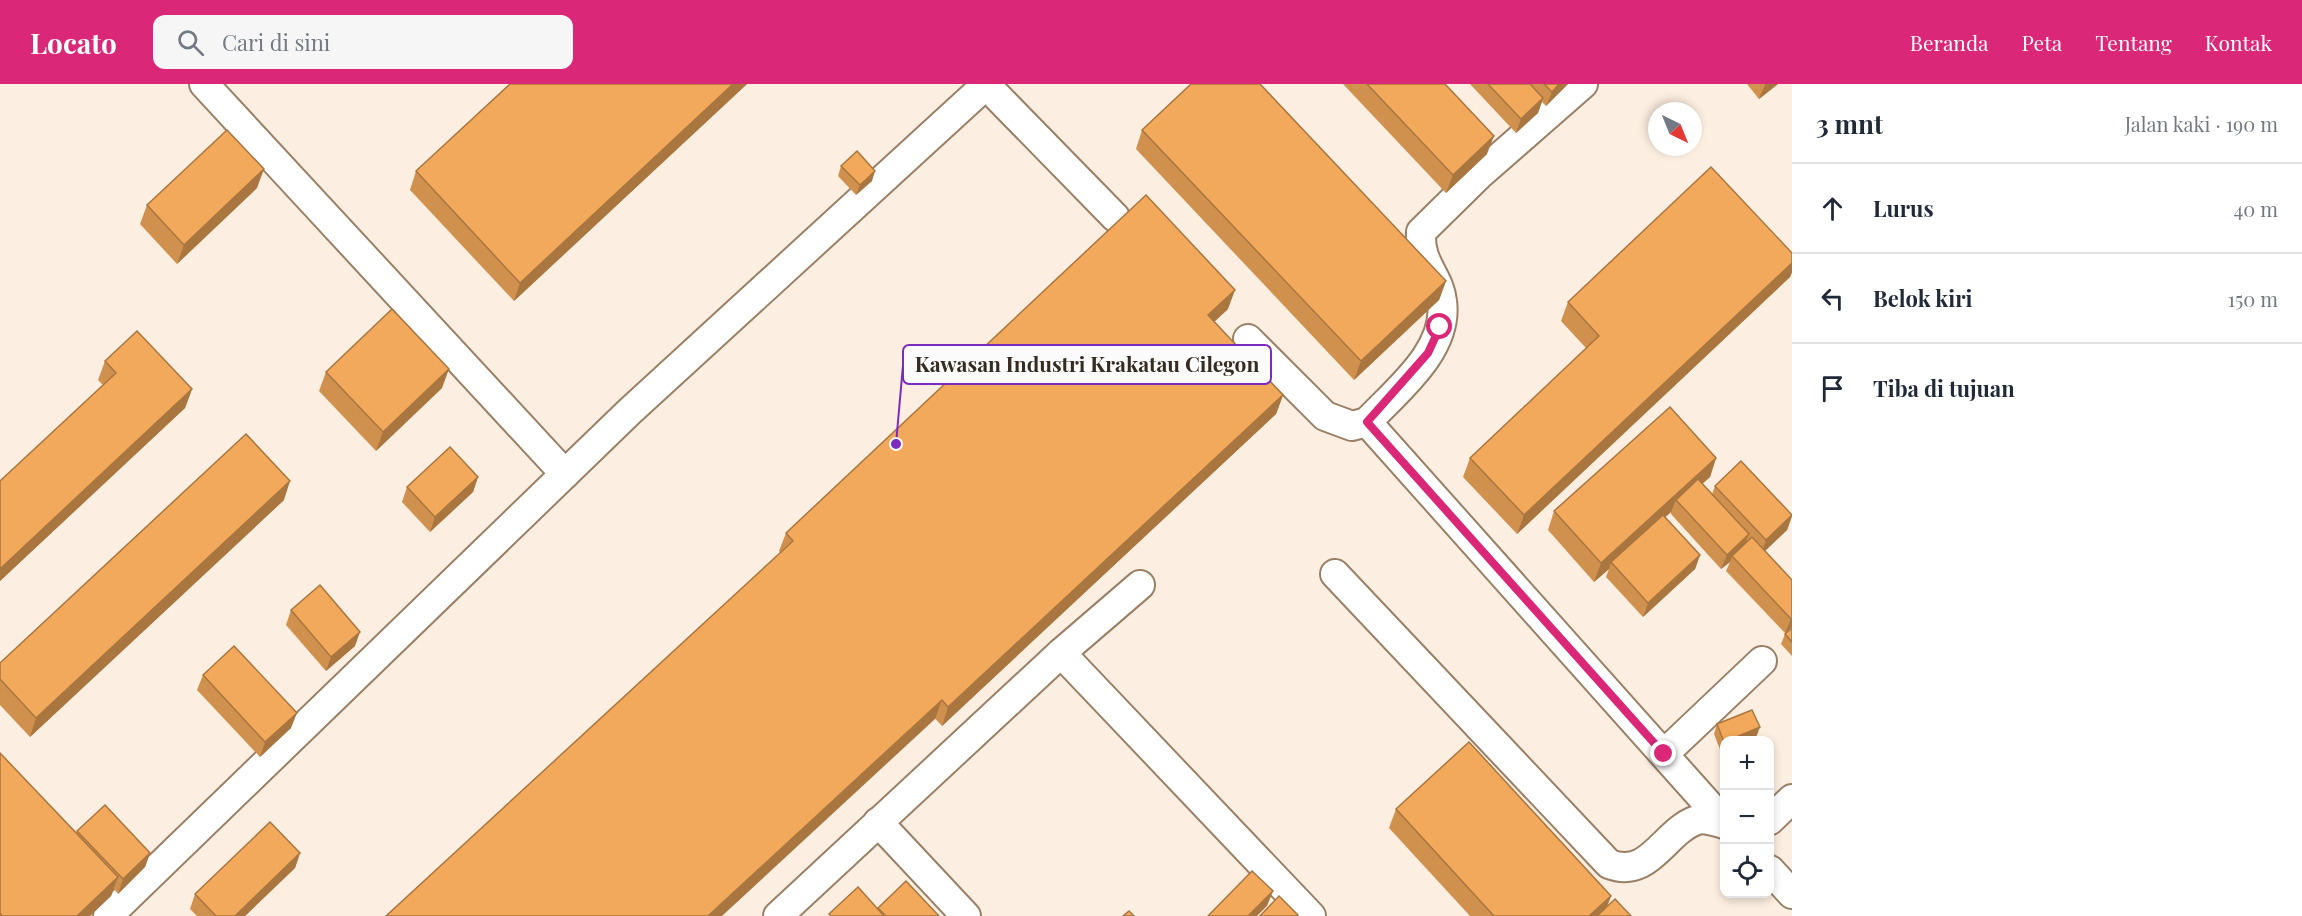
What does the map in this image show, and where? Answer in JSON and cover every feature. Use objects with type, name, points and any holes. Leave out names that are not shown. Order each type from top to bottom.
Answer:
[{"type":"lane","points":[[204,84],[565,474]]},
{"type":"lane","points":[[108,916],[565,474],[987,84],[1115,217]]},
{"type":"lane","points":[[1248,339],[1325,416],[1352,426],[1367,422],[1428,353],[1440,327],[1442,300],[1408,231],[1479,175],[1583,84]]},
{"type":"lane","points":[[1367,422],[1720,817]]},
{"type":"lane","points":[[1335,574],[1609,864],[1621,869],[1643,863],[1687,825],[1699,819],[1720,822]]},
{"type":"lane","points":[[778,916],[1061,653],[1140,585]]},
{"type":"lane","points":[[1061,653],[1311,916]]},
{"type":"lane","points":[[1664,754],[1761,661]]},
{"type":"lane","points":[[1774,816],[1792,799]]},
{"type":"lane","points":[[878,822],[966,916]]},
{"type":"lane","points":[[1774,874],[1792,894]]},
{"type":"shaded area","points":[[0,84],[1792,84],[1792,916],[0,916]]},
{"type":"building","points":[[510,84],[733,84],[520,283],[416,171]]},
{"type":"building","points":[[1191,84],[1260,84],[1446,281],[1361,361],[1142,130]]},
{"type":"building","points":[[1367,84],[1445,84],[1494,136],[1453,175]]},
{"type":"building","points":[[1488,84],[1530,84],[1543,98],[1521,119]]},
{"type":"building","points":[[1544,84],[1559,84],[1552,92]]},
{"type":"building","points":[[227,130],[264,169],[184,245],[147,205]]},
{"type":"building","points":[[857,151],[875,171],[860,185],[841,166]]},
{"type":"building","points":[[1711,167],[1792,253],[1792,263],[1524,515],[1470,458],[1599,336],[1568,302]]},
{"type":"building","points":[[1146,195],[1235,290],[1208,315],[1283,395],[948,707],[942,700],[708,916],[386,916],[793,541],[786,533]]},
{"type":"building","points":[[392,309],[449,369],[383,432],[326,372]]},
{"type":"building","points":[[137,331],[192,389],[0,569],[0,481],[116,373],[105,361]]},
{"type":"building","points":[[1670,407],[1716,458],[1601,563],[1554,511]]},
{"type":"building","points":[[246,434],[290,481],[36,718],[0,679],[0,663]]},
{"type":"building","points":[[450,447],[478,477],[435,517],[407,487]]},
{"type":"building","points":[[1741,461],[1792,515],[1766,540],[1715,486]]},
{"type":"building","points":[[1698,479],[1749,534],[1727,555],[1676,500]]},
{"type":"building","points":[[1663,515],[1700,555],[1648,603],[1611,562]]},
{"type":"building","points":[[1752,537],[1792,580],[1791,619],[1732,556]]},
{"type":"building","points":[[320,585],[360,632],[331,657],[291,610]]},
{"type":"building","points":[[1792,628],[1792,642],[1785,634]]},
{"type":"building","points":[[234,646],[297,713],[265,742],[203,675]]},
{"type":"building","points":[[1752,710],[1760,727],[1739,736],[1722,736],[1717,724]]},
{"type":"building","points":[[1469,742],[1611,896],[1589,916],[1494,916],[1396,809]]},
{"type":"building","points":[[0,753],[118,877],[77,916],[2,916],[0,913]]},
{"type":"building","points":[[105,805],[150,853],[123,879],[77,831]]},
{"type":"building","points":[[270,822],[300,853],[235,916],[216,916],[195,894]]},
{"type":"building","points":[[1252,871],[1273,891],[1248,916],[1208,916]]},
{"type":"building","points":[[906,881],[939,916],[886,916],[878,908]]},
{"type":"building","points":[[858,887],[884,916],[831,916],[829,914]]},
{"type":"building","points":[[1279,896],[1298,915],[1260,916]]},
{"type":"building","points":[[1615,899],[1631,916],[1597,916]]},
{"type":"building","points":[[1129,911],[1134,916],[1123,916]]},
{"type":"place","name":"Kawasan Industri Krakatau Cilegon","points":[[896,444]]},
{"type":"route","points":[[1440,327],[1428,353],[1405,383],[1367,422],[1409,472],[1664,754]]}]
